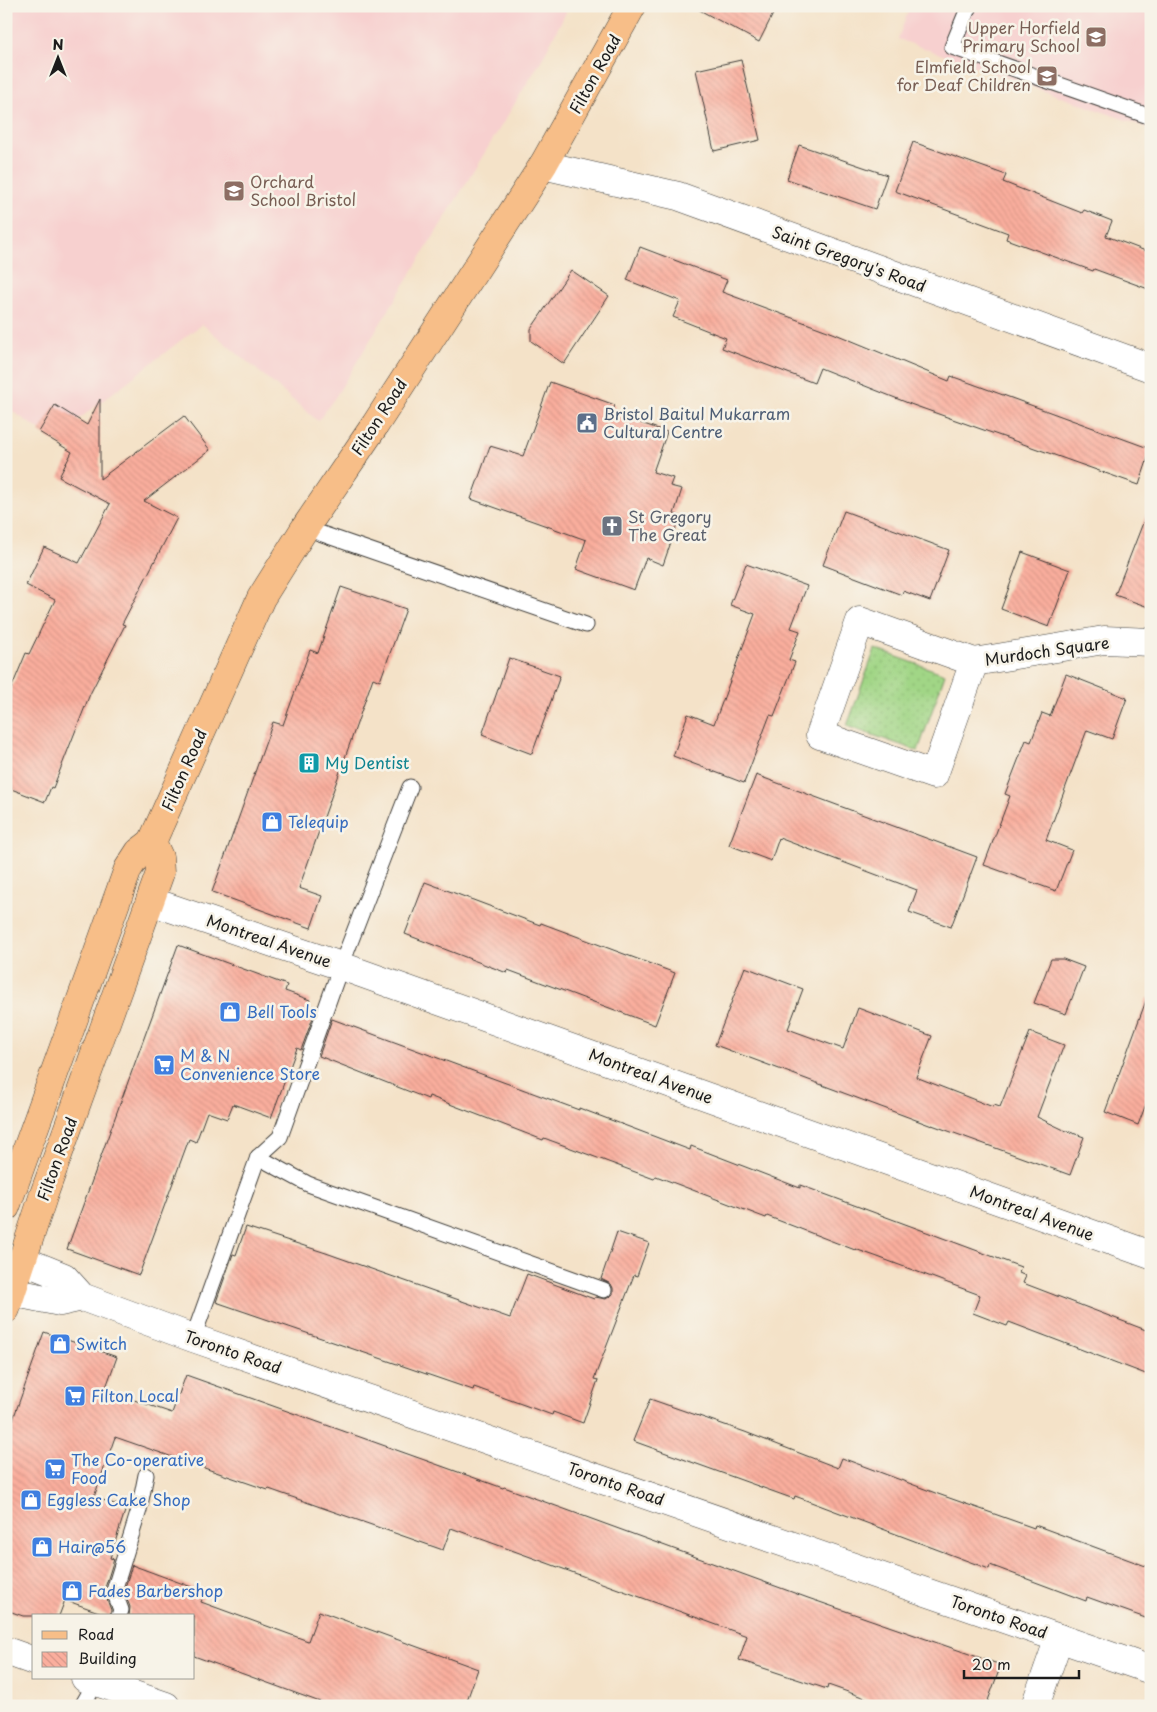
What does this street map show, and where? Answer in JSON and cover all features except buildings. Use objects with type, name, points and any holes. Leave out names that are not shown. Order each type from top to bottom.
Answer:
[{"type":"main road","name":"Filton Road","points":[[6,1207],[128,869],[139,852],[152,842],[261,598],[543,165],[632,6]]},
{"type":"main road","name":"Filton Road","points":[[8,1300],[44,1194],[160,873],[159,858],[152,842]]},
{"type":"street","name":"Saint Gregory's Road","points":[[543,165],[678,196],[1151,368]]},
{"type":"street","name":"Murdoch Square","points":[[974,662],[934,775],[820,735],[860,621],[974,662],[1104,640],[1151,642]]},
{"type":"street","name":"Montreal Avenue","points":[[150,901],[341,966],[1151,1255]]},
{"type":"street","name":"Toronto Road","points":[[22,1260],[64,1277],[82,1297],[193,1338],[1151,1670]]},
{"type":"street","points":[[8,1300],[60,1302],[82,1297]]},
{"type":"street","points":[[1035,1706],[1059,1638]]},
{"type":"street","points":[[6,1651],[32,1660]]},
{"type":"street","points":[[93,1680],[166,1706]]},
{"type":"lane","points":[[969,6],[952,47],[1151,117]]},
{"type":"lane","points":[[305,528],[586,625]]},
{"type":"lane","points":[[193,1338],[258,1157],[280,1137],[341,966],[410,787]]},
{"type":"lane","points":[[258,1157],[308,1184],[604,1290]]},
{"type":"lane","points":[[120,1614],[121,1610],[114,1591],[139,1510],[146,1475]]},
{"type":"lane","points":[[82,1706],[93,1680]]},
{"type":"shaded area","name":"Orchard School Bristol","points":[[6,6],[569,6],[542,59],[336,396],[318,421],[202,324],[53,439],[6,407]]},
{"type":"shaded area","points":[[910,6],[1151,6],[1151,129],[898,39]]},
{"type":"green space","points":[[875,649],[945,674],[918,751],[847,726]]},
{"type":"place","name":"Upper Horfield Primary School","points":[[1096,37]]},
{"type":"place","name":"Elmfield School for Deaf Children","points":[[1047,76]]},
{"type":"place","name":"Orchard School Bristol","points":[[234,191]]},
{"type":"place","name":"Bristol Baitul Mukarram Cultural Centre","points":[[587,423]]},
{"type":"place","name":"St Gregory The Great","points":[[612,526]]},
{"type":"place","name":"My Dentist","points":[[309,763]]},
{"type":"place","name":"Telequip","points":[[272,822]]},
{"type":"place","name":"Bell Tools","points":[[230,1012]]},
{"type":"place","name":"M & N Convenience Store","points":[[164,1065]]},
{"type":"place","name":"Switch","points":[[60,1344]]},
{"type":"place","name":"Filton Local","points":[[75,1396]]},
{"type":"place","name":"The Co-operative Food","points":[[55,1469]]},
{"type":"place","name":"Eggless Cake Shop","points":[[31,1500]]},
{"type":"place","name":"Hair@56","points":[[42,1547]]},
{"type":"place","name":"Fades Barbershop","points":[[72,1591]]}]
